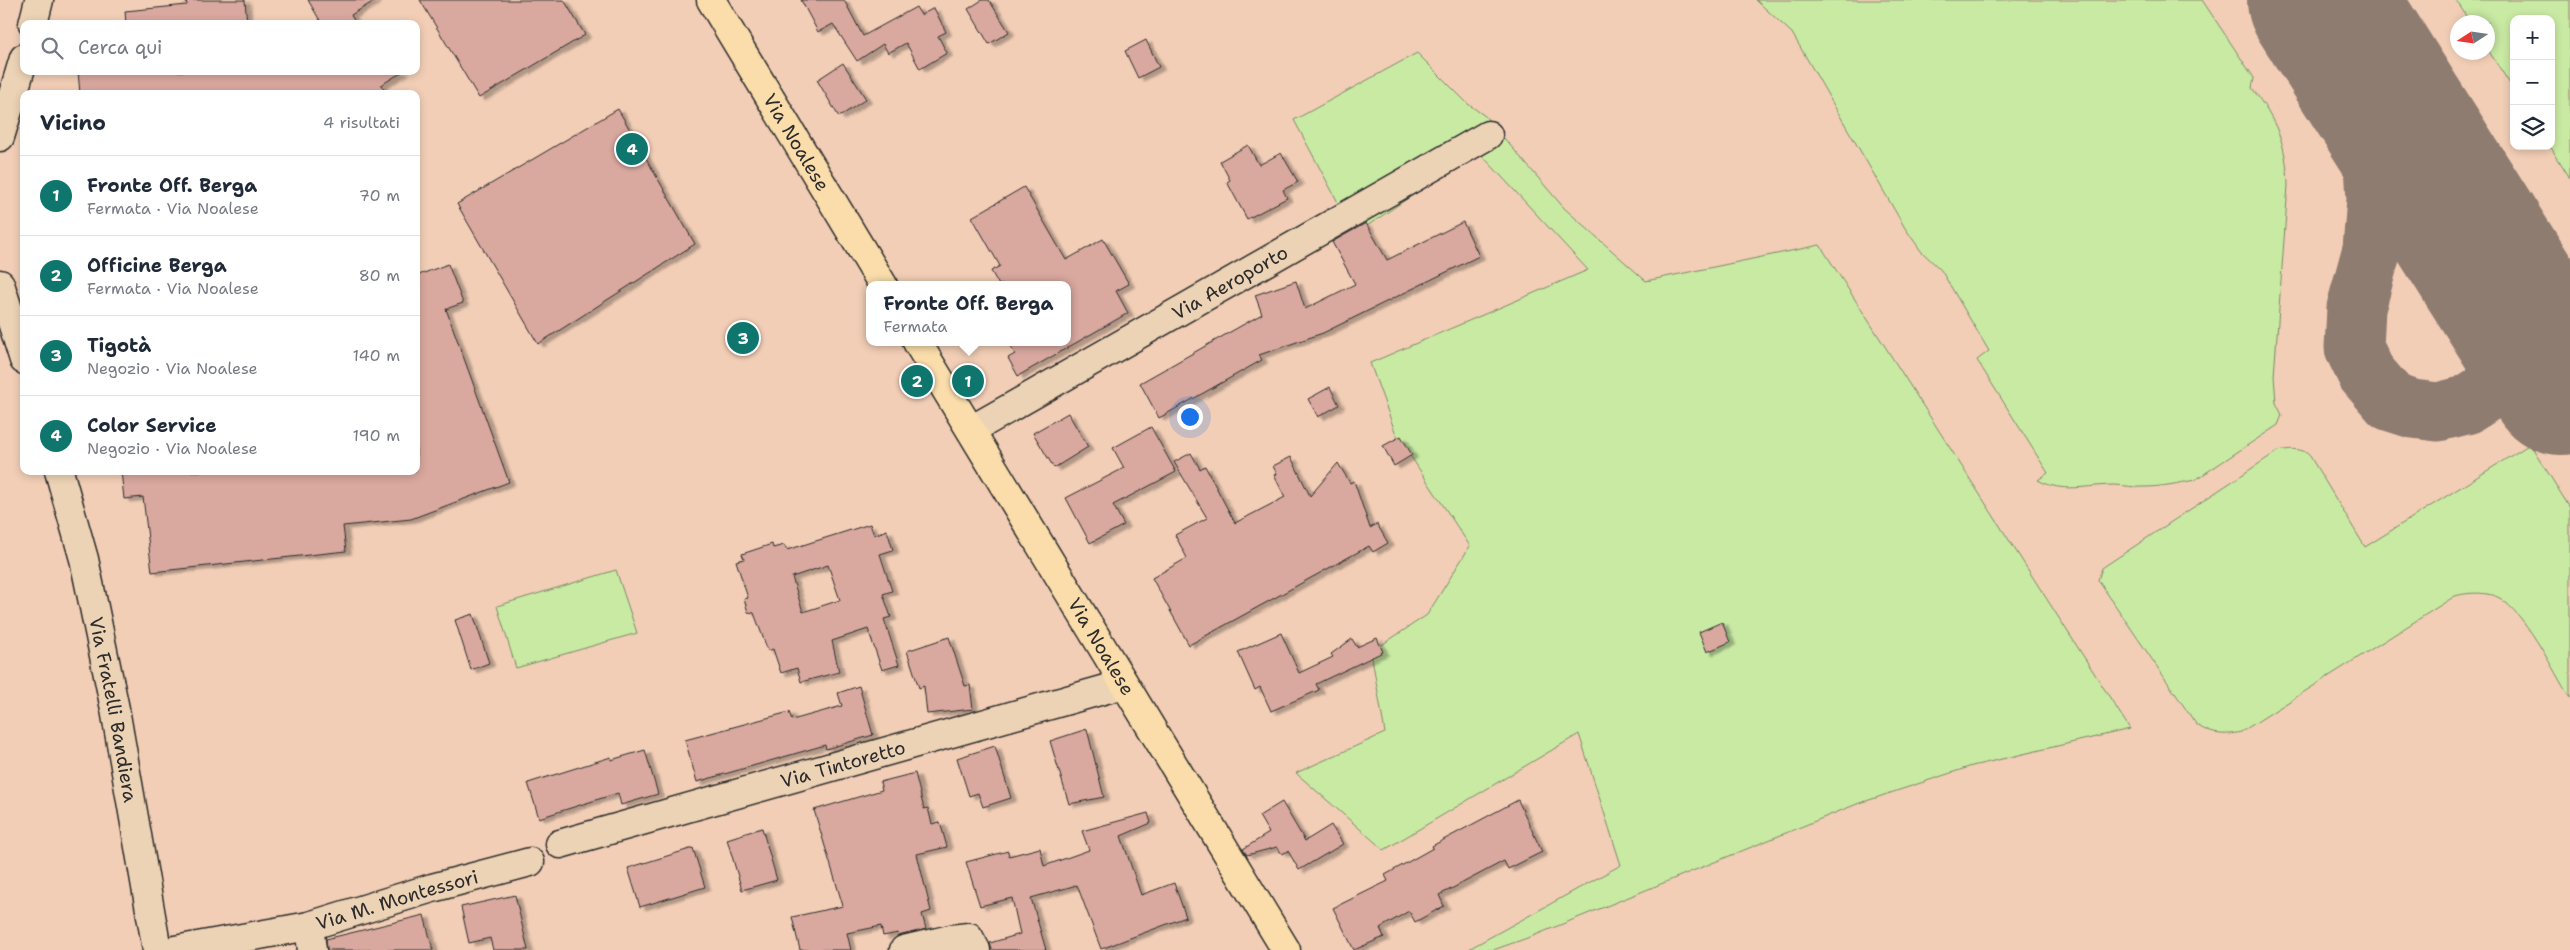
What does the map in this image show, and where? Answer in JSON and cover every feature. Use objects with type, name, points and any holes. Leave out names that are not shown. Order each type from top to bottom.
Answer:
[{"type":"main road","name":"Via Noalese","points":[[711,0],[881,281]]},
{"type":"main road","name":"Via Noalese","points":[[919,346],[1286,950]]},
{"type":"street","points":[[34,20],[39,0]]},
{"type":"street","points":[[0,137],[20,71]]},
{"type":"street","name":"Via Aeroporto","points":[[971,430],[1488,135]]},
{"type":"street","points":[[0,284],[20,347]]},
{"type":"street","name":"Via Fratelli Bandiera","points":[[60,475],[84,559],[115,709],[157,950]]},
{"type":"street","name":"Via Tintoretto","points":[[560,844],[1124,684]]},
{"type":"street","name":"Via M. Montessori","points":[[175,950],[311,938],[432,888],[530,862]]},
{"type":"street","points":[[904,950],[951,939],[969,937],[976,950]]},
{"type":"green space","points":[[1756,0],[2202,0],[2254,78],[2252,88],[2274,123],[2285,157],[2288,185],[2274,376],[2276,403],[2282,415],[2278,425],[2195,480],[2151,487],[2114,485],[2066,488],[2057,487],[2038,480],[2048,473],[1977,360],[1989,351],[1941,270],[1921,251],[1905,228],[1792,33]]},
{"type":"green space","points":[[2456,0],[2570,0],[2570,178],[2552,150],[2555,150],[2555,15],[2510,15],[2510,84],[2494,60],[2495,15],[2466,15]]},
{"type":"green space","points":[[1417,53],[1468,104],[1485,116],[1564,208],[1646,281],[1820,245],[2130,729],[1972,766],[1857,804],[1533,936],[1493,950],[1467,950],[1621,865],[1579,734],[1384,850],[1296,773],[1385,733],[1371,652],[1427,615],[1470,546],[1396,434],[1370,363],[1588,270],[1478,151],[1355,234],[1294,120]]},
{"type":"green space","points":[[2530,444],[2570,508],[2570,698],[2532,634],[2514,610],[2504,601],[2493,595],[2467,594],[2455,596],[2241,732],[2223,734],[2212,732],[2196,724],[2098,580],[2102,568],[2278,451],[2293,449],[2308,453],[2365,547]]},
{"type":"green space","points":[[616,570],[637,633],[516,668],[497,606]]},
{"type":"building","points":[[186,0],[245,0],[247,20],[126,20],[125,11],[187,5]]},
{"type":"building","points":[[308,0],[376,0],[351,15],[354,20],[320,20]]},
{"type":"building","points":[[420,0],[564,0],[585,35],[479,98]]},
{"type":"building","points":[[801,0],[844,0],[863,36],[916,7],[921,15],[934,8],[946,32],[938,36],[947,53],[920,69],[906,43],[888,53],[883,44],[857,61],[833,24],[818,32]]},
{"type":"building","points":[[982,0],[989,0],[1009,32],[989,44],[968,9]]},
{"type":"building","points":[[1146,40],[1159,67],[1138,78],[1125,51]]},
{"type":"building","points":[[843,63],[866,99],[839,117],[817,80]]},
{"type":"building","points":[[78,75],[397,75],[381,85],[384,90],[80,90]]},
{"type":"building","points":[[618,109],[695,244],[538,344],[457,204]]},
{"type":"building","points":[[1248,145],[1259,165],[1281,153],[1298,182],[1283,190],[1287,198],[1247,219],[1227,182],[1230,180],[1220,161]]},
{"type":"building","points":[[1024,187],[1066,260],[1103,239],[1129,284],[1116,291],[1128,313],[1071,346],[1071,281],[997,281],[991,271],[1000,266],[972,217]]},
{"type":"building","points":[[1463,222],[1479,256],[1323,333],[1259,355],[1262,360],[1159,418],[1140,383],[1262,314],[1255,295],[1296,281],[1305,309],[1355,284],[1332,242],[1366,223],[1387,260]]},
{"type":"building","points":[[448,264],[463,303],[446,309],[509,482],[411,519],[343,526],[346,551],[152,572],[143,497],[124,499],[121,475],[420,475],[420,274]]},
{"type":"building","points":[[1010,346],[1070,346],[1018,376],[1008,358],[1015,354]]},
{"type":"building","points":[[1330,387],[1339,405],[1318,417],[1308,399]]},
{"type":"building","points":[[1068,413],[1088,447],[1054,468],[1033,433]]},
{"type":"building","points":[[1151,427],[1176,472],[1113,505],[1124,525],[1090,543],[1066,498],[1124,468],[1113,448]]},
{"type":"building","points":[[1401,436],[1412,455],[1394,466],[1383,446]]},
{"type":"building","points":[[1191,453],[1200,469],[1205,466],[1235,523],[1285,497],[1274,475],[1277,474],[1273,466],[1291,457],[1310,496],[1338,463],[1350,483],[1354,481],[1370,528],[1377,524],[1388,543],[1373,552],[1369,546],[1189,645],[1152,578],[1187,558],[1175,535],[1207,518],[1174,462]]},
{"type":"building","points":[[870,524],[874,535],[887,530],[893,550],[880,554],[892,591],[883,594],[891,617],[884,619],[899,665],[882,670],[868,629],[832,641],[839,672],[801,682],[797,668],[781,673],[773,649],[768,651],[754,613],[748,612],[744,599],[748,598],[736,561],[744,559],[742,554],[772,544],[773,548],[784,545],[787,550]],"holes":[[[828,565],[840,600],[803,612],[792,577]]]},
{"type":"building","points":[[473,614],[489,663],[471,670],[455,620]]},
{"type":"building","points":[[1722,622],[1730,642],[1707,652],[1699,632]]},
{"type":"building","points":[[1281,633],[1299,673],[1333,657],[1331,654],[1352,639],[1357,647],[1377,638],[1383,652],[1316,684],[1319,690],[1271,711],[1260,687],[1255,690],[1238,652]]},
{"type":"building","points":[[949,637],[965,686],[970,685],[973,709],[927,714],[924,686],[919,688],[907,651]]},
{"type":"building","points":[[859,686],[873,735],[826,749],[825,745],[697,782],[685,740],[789,712],[792,720],[842,706],[838,693]]},
{"type":"building","points":[[1087,729],[1104,797],[1069,804],[1050,741]]},
{"type":"building","points":[[995,746],[1011,798],[983,807],[978,793],[969,796],[957,758]]},
{"type":"building","points":[[645,750],[658,794],[621,805],[618,793],[539,818],[528,783],[611,757],[611,760]]},
{"type":"building","points":[[915,773],[924,809],[928,808],[932,824],[940,822],[947,847],[917,854],[931,911],[922,914],[926,929],[899,936],[898,933],[883,936],[881,926],[847,933],[851,950],[800,950],[792,917],[843,906],[814,810],[882,790],[880,782]]},
{"type":"building","points":[[1518,800],[1542,852],[1508,869],[1504,861],[1439,895],[1444,906],[1415,922],[1409,911],[1380,928],[1384,937],[1354,950],[1333,908],[1388,881],[1385,875],[1433,848],[1432,846]]},
{"type":"building","points":[[1282,802],[1305,841],[1331,825],[1343,844],[1299,870],[1288,851],[1282,854],[1277,847],[1247,855],[1243,849],[1269,833],[1259,816]]},
{"type":"building","points":[[1148,813],[1151,823],[1121,836],[1141,895],[1174,883],[1186,917],[1101,949],[1077,885],[1031,898],[1046,950],[992,950],[990,943],[1020,934],[1012,898],[980,906],[966,862],[1008,851],[1009,856],[1040,848],[1044,866],[1089,850],[1082,831]]},
{"type":"building","points":[[762,828],[777,880],[742,890],[727,839]]},
{"type":"building","points":[[693,848],[705,887],[640,907],[628,868]]},
{"type":"building","points":[[515,895],[528,950],[493,950],[490,938],[469,943],[461,907]]},
{"type":"building","points":[[424,915],[433,950],[327,950],[326,939]]},
{"type":"taxiway","points":[[2340,30],[2372,130],[2376,199],[2372,249],[2356,308],[2354,348],[2366,373],[2391,402],[2413,409],[2438,412],[2466,405],[2499,384],[2517,329],[2508,295]]},
{"type":"runway","points":[[2321,0],[2562,381]]},
{"type":"place","name":"Color Service","points":[[632,149]]},
{"type":"place","name":"Tigotà","points":[[743,338]]},
{"type":"place","name":"Officine Berga","points":[[917,381]]},
{"type":"place","name":"Fronte Off. Berga","points":[[968,381]]}]
